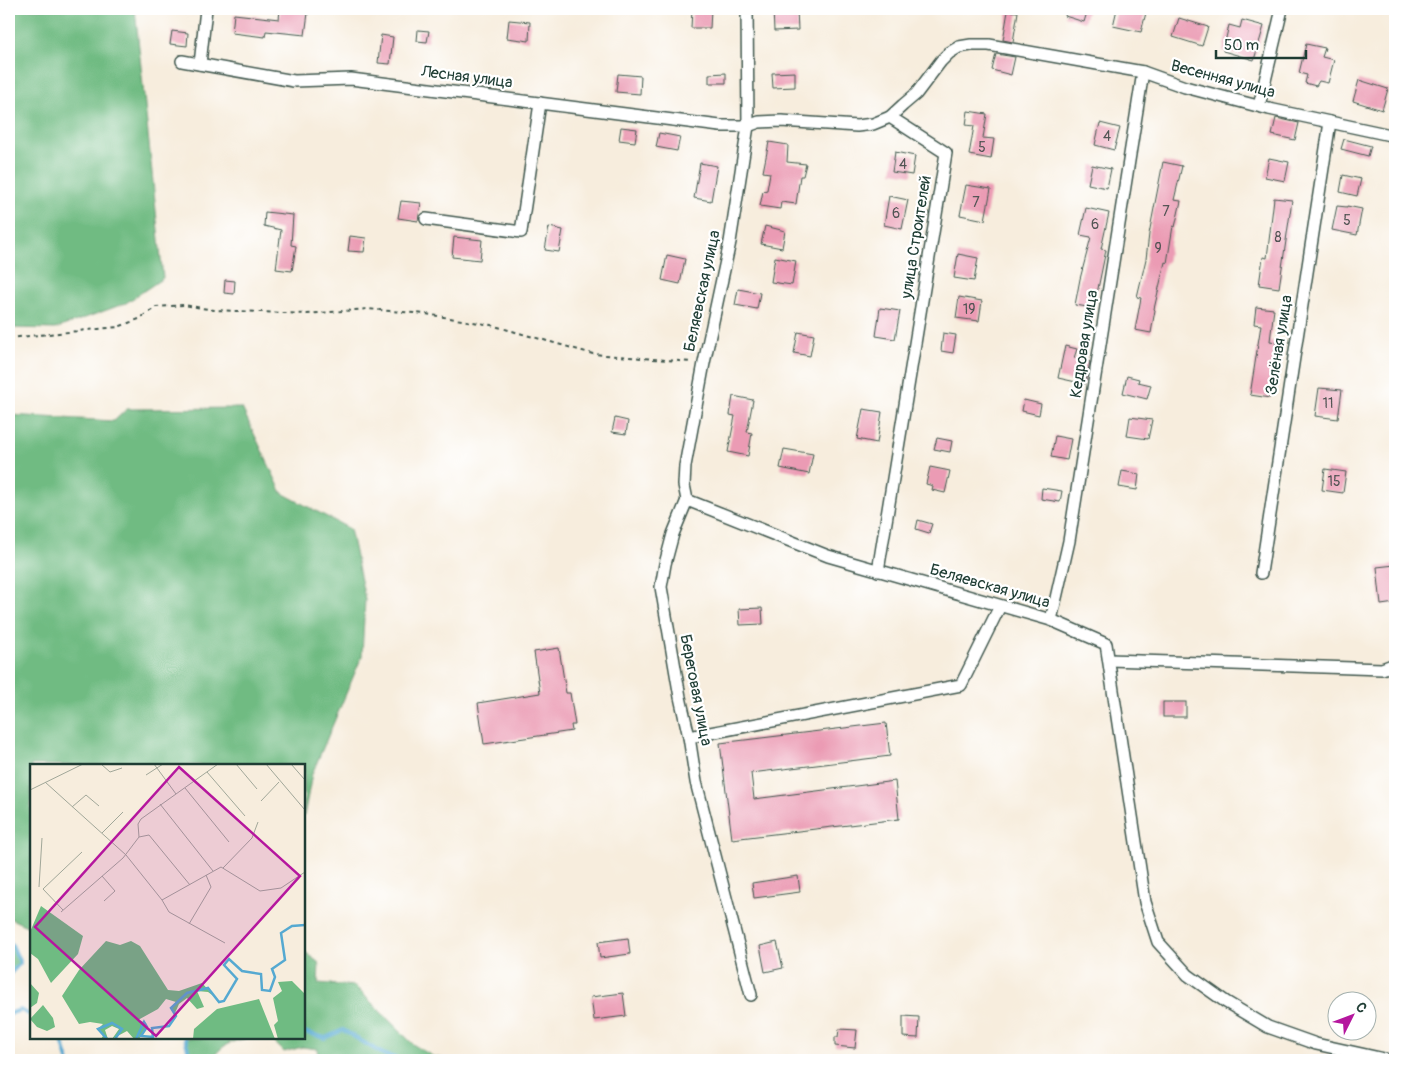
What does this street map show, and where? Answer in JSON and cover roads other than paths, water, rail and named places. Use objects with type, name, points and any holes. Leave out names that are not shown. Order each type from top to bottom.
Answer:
[{"type":"street","points":[[200,64],[206,9]]},
{"type":"street","name":"Беляевская улица","points":[[747,9],[748,120],[730,242],[704,363],[685,466],[684,485],[687,500],[828,556],[1051,620],[1106,644],[1145,902],[1158,942],[1188,975],[1226,1002],[1268,1027],[1316,1044],[1389,1060]]},
{"type":"street","points":[[1259,106],[1282,9]]},
{"type":"street","name":"Весенняя улица","points":[[890,116],[916,94],[941,61],[959,47],[989,45],[1143,72],[1185,87],[1259,106],[1395,136]]},
{"type":"street","name":"Лесная улица","points":[[182,61],[294,81],[351,79],[720,126],[748,120],[759,122],[781,120],[857,126],[873,124],[890,116]]},
{"type":"street","name":"Кедровая улица","points":[[1051,620],[1069,541],[1143,72]]},
{"type":"street","points":[[426,219],[521,232],[540,103]]},
{"type":"street","name":"улица Строителей","points":[[878,571],[946,154],[890,116]]},
{"type":"street","name":"Зелёная улица","points":[[1261,573],[1330,122]]},
{"type":"street","name":"Береговая улица","points":[[687,500],[673,534],[661,587],[696,782],[751,995]]},
{"type":"street","points":[[689,737],[961,685],[1000,606]]},
{"type":"street","points":[[1109,660],[1382,669],[1395,664]]},
{"type":"waterway","points":[[9,945],[12,945],[20,963],[9,975]]},
{"type":"waterway","points":[[9,1014],[20,1010],[30,1015]]},
{"type":"waterway","points":[[305,1032],[325,1038],[343,1030],[383,1054],[400,1060]]},
{"type":"waterway","points":[[59,1039],[62,1041],[68,1060]]},
{"type":"waterway","points":[[185,1039],[191,1060]]}]
